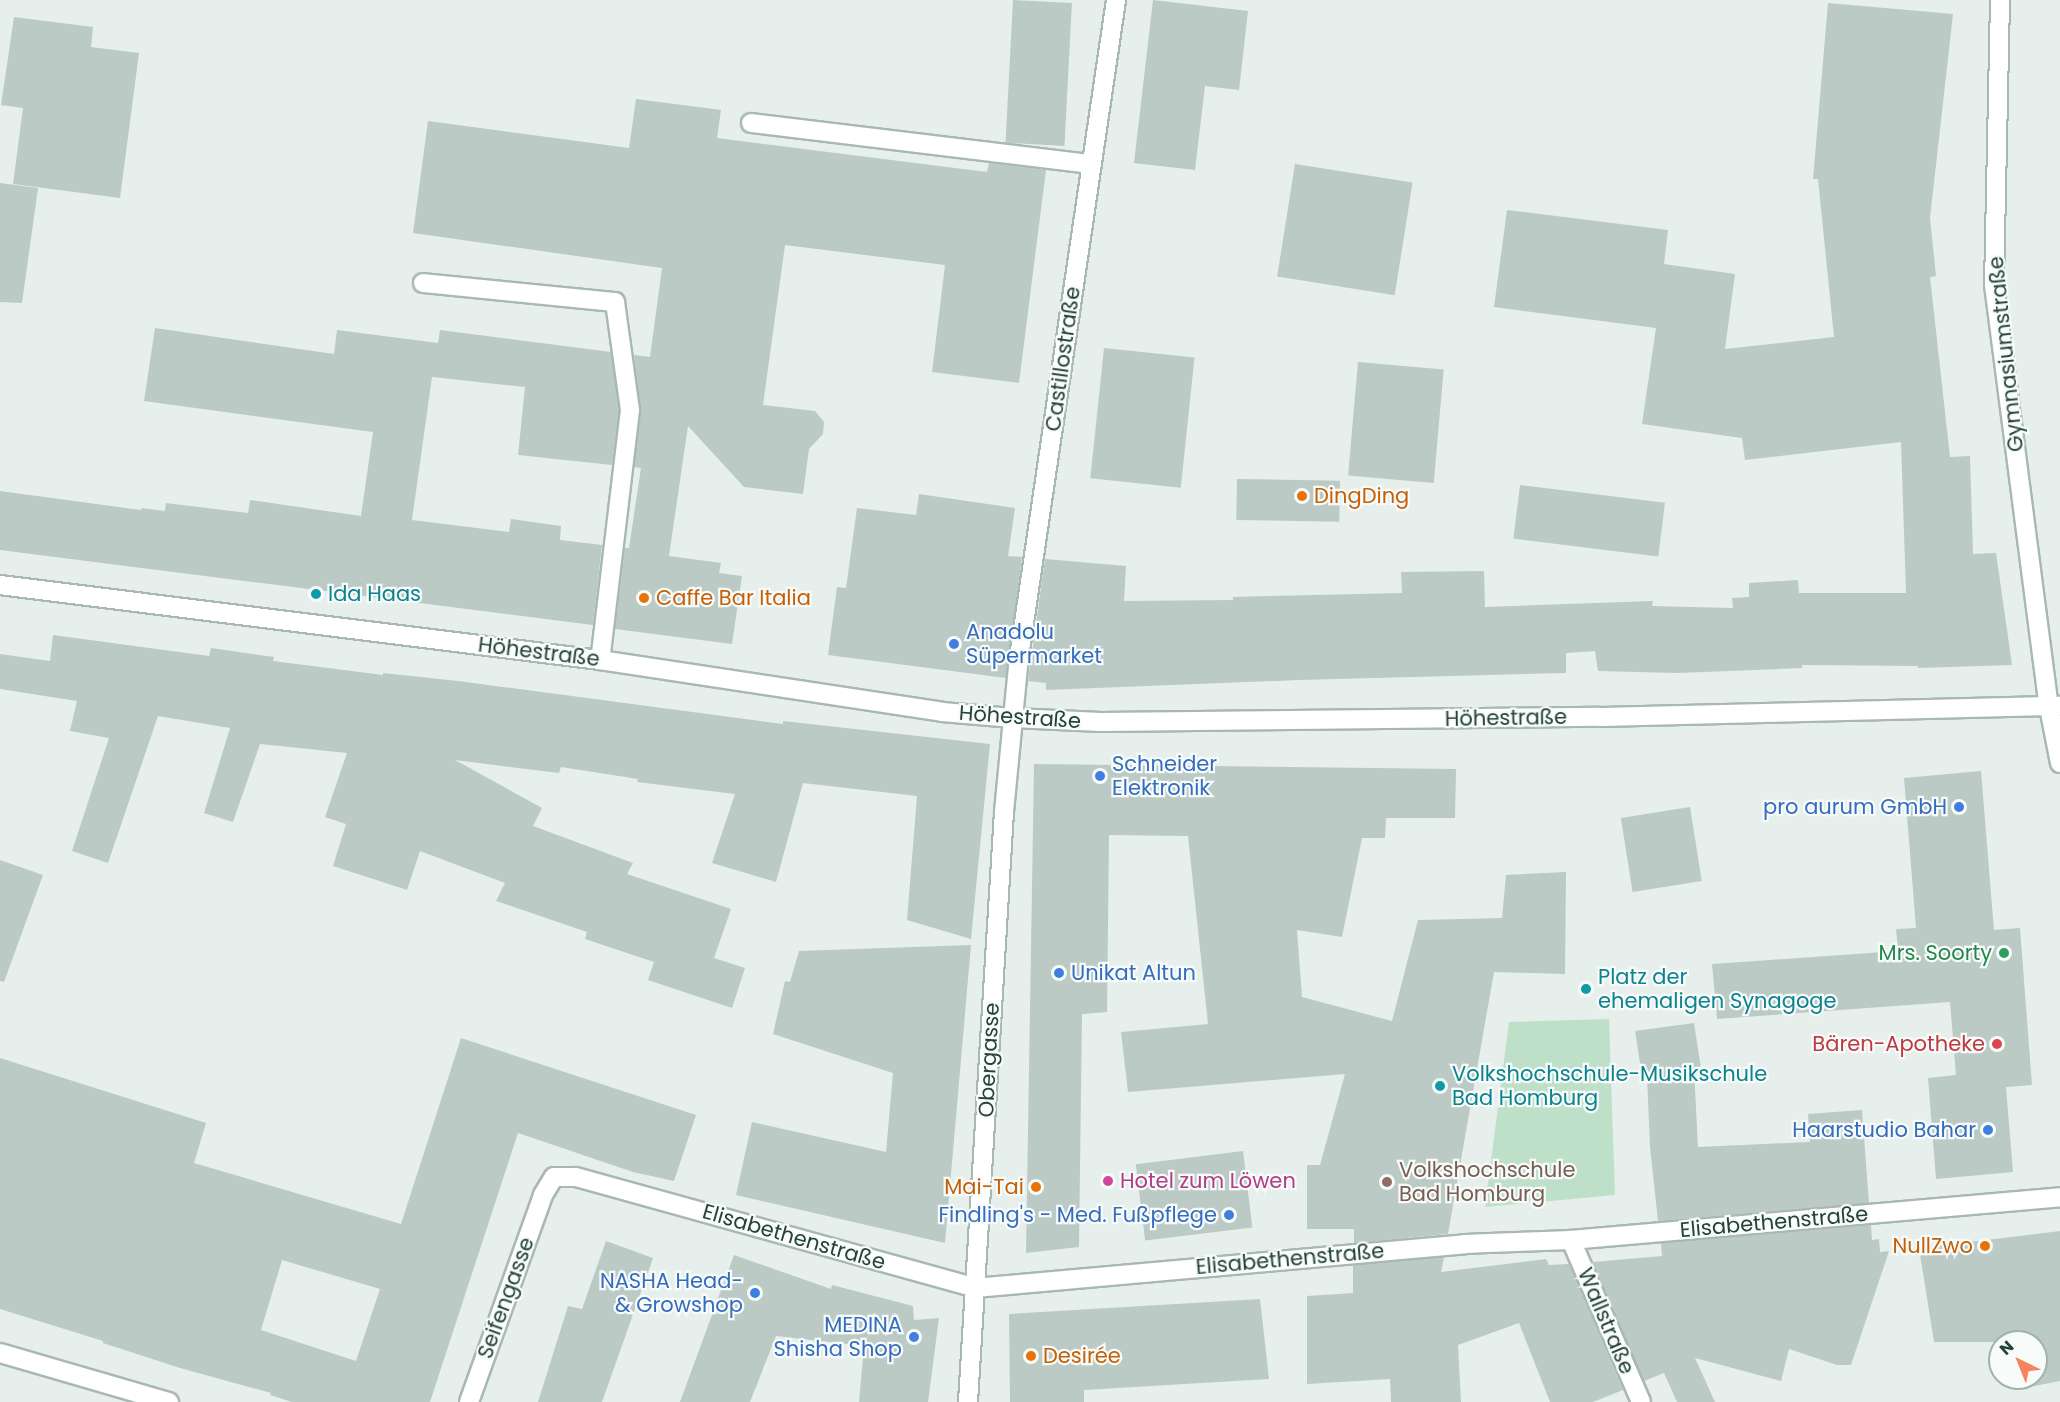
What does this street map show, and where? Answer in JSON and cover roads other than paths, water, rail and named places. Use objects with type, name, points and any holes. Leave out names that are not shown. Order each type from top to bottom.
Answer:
[{"type":"street","name":"Castillostraße","points":[[1013,718],[1019,657],[1116,0]]},
{"type":"street","name":"Gymnasiumstraße","points":[[2000,0],[1994,285],[2054,706],[2060,763]]},
{"type":"street","points":[[751,123],[1091,164]]},
{"type":"street","points":[[423,283],[615,302],[630,410],[600,660]]},
{"type":"street","name":"Höhestraße","points":[[0,585],[600,660],[942,712],[1013,718],[1125,722],[1599,717],[2054,706]]},
{"type":"street","name":"Obergasse","points":[[968,1402],[1004,812],[1013,718]]},
{"type":"street","name":"Elisabethenstraße","points":[[543,1195],[554,1177],[576,1177],[975,1288],[1465,1244],[1571,1240],[2060,1197]]},
{"type":"street","name":"Seifengasse","points":[[469,1402],[543,1195]]},
{"type":"street","name":"Wallstraße","points":[[1571,1240],[1641,1402]]},
{"type":"street","points":[[0,1353],[169,1402]]},
{"type":"place","name":"DingDing","points":[[1302,496]]},
{"type":"place","name":"Ida Haas","points":[[316,594]]},
{"type":"place","name":"Caffe Bar Italia","points":[[644,598]]},
{"type":"place","name":"Anadolu Süpermarket","points":[[954,644]]},
{"type":"place","name":"Schneider Elektronik","points":[[1100,776]]},
{"type":"place","name":"pro aurum GmbH","points":[[1959,807]]},
{"type":"place","name":"Mrs. Soorty","points":[[2004,953]]},
{"type":"place","name":"Unikat Altun","points":[[1059,973]]},
{"type":"place","name":"Platz der ehemaligen Synagoge","points":[[1586,989]]},
{"type":"place","name":"Bären-Apotheke","points":[[1997,1044]]},
{"type":"place","name":"Volkshochschule-Musikschule Bad Homburg","points":[[1440,1086]]},
{"type":"place","name":"Haarstudio Bahar","points":[[1988,1130]]},
{"type":"place","name":"Hotel zum Löwen","points":[[1108,1181]]},
{"type":"place","name":"Volkshochschule Bad Homburg","points":[[1387,1182]]},
{"type":"place","name":"Mai-Tai","points":[[1036,1187]]},
{"type":"place","name":"Findling's - Med. Fußpflege","points":[[1229,1215]]},
{"type":"place","name":"NullZwo","points":[[1985,1246]]},
{"type":"place","name":"NASHA Head- & Growshop","points":[[755,1293]]},
{"type":"place","name":"MEDINA Shisha Shop","points":[[914,1337]]},
{"type":"place","name":"Desirée","points":[[1031,1356]]}]
